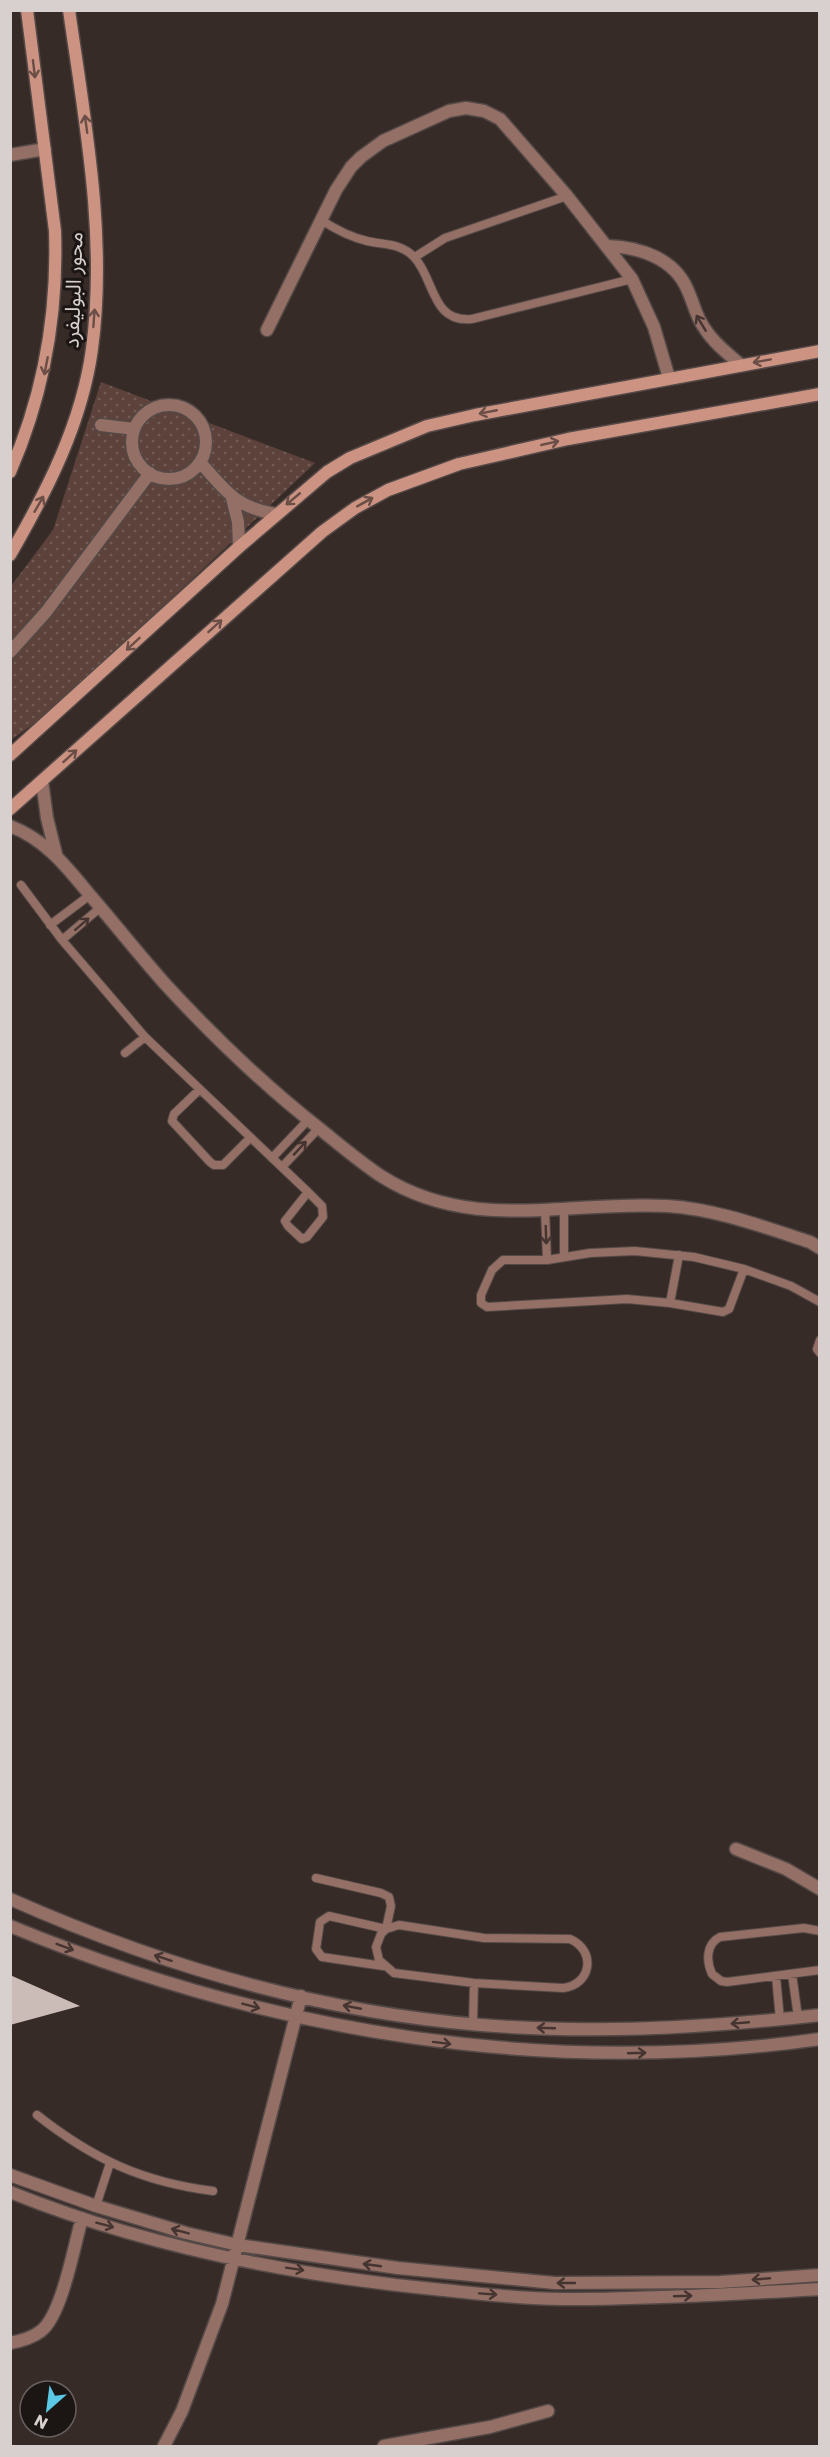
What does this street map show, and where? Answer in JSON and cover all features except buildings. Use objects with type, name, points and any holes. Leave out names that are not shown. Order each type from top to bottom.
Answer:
[{"type":"street","name":"محور البوليفرد","points":[[10,472],[38,397],[51,339],[55,303],[55,231],[27,10]]},
{"type":"street","name":"محور البوليفرد","points":[[10,555],[45,494],[69,435],[83,390],[92,349],[96,280],[94,204],[69,10]]},
{"type":"street","points":[[267,330],[321,220],[351,167],[372,148],[449,111],[466,108],[484,111],[500,120],[608,246],[632,279],[654,327],[669,378]]},
{"type":"street","points":[[10,155],[45,149]]},
{"type":"street","points":[[608,246],[637,250],[662,259],[671,266],[685,283],[697,316],[705,330],[741,365]]},
{"type":"street","points":[[10,755],[275,514],[327,472],[350,458],[427,426],[475,415],[819,351]]},
{"type":"street","points":[[10,809],[322,532],[356,508],[388,490],[459,464],[557,441],[819,394]]},
{"type":"street","points":[[175,405],[186,409],[203,427],[206,440],[205,452],[200,462],[182,476],[171,478],[150,473],[134,454],[132,441],[134,429],[141,418],[156,407],[175,405]]},
{"type":"street","points":[[101,425],[134,429]]},
{"type":"street","points":[[200,462],[232,498],[253,508],[275,514]]},
{"type":"street","points":[[10,652],[46,612],[150,473]]},
{"type":"street","points":[[232,498],[238,522],[239,547]]},
{"type":"street","points":[[42,781],[46,818],[56,854]]},
{"type":"street","points":[[10,826],[28,834],[56,854],[165,984],[207,1029],[308,1120],[381,1176],[410,1192],[458,1208],[508,1212],[668,1206],[741,1219],[810,1242],[819,1248]]},
{"type":"street","points":[[736,1849],[786,1869],[819,1888]]},
{"type":"street","points":[[10,1899],[116,1943],[233,1980],[379,2012],[473,2024],[620,2029],[780,2020],[819,2015]]},
{"type":"street","points":[[10,1926],[124,1968],[198,1991],[297,2017],[366,2032],[426,2041],[568,2053],[711,2051],[819,2039]]},
{"type":"street","points":[[165,2446],[182,2411],[222,2304],[301,1996]]},
{"type":"street","points":[[10,2175],[96,2206],[238,2245],[398,2268],[555,2283],[720,2282],[819,2275]]},
{"type":"street","points":[[23,2180],[14,2193],[82,2218],[234,2260],[397,2285],[559,2299],[723,2295],[819,2289]]},
{"type":"street","points":[[10,2343],[30,2338],[42,2331],[54,2317],[82,2218]]},
{"type":"street","points":[[384,2446],[490,2427],[548,2411]]},
{"type":"lane","points":[[415,257],[445,238],[567,196]]},
{"type":"lane","points":[[321,220],[351,236],[395,245],[406,250],[415,257],[439,305],[450,316],[465,320],[632,279]]},
{"type":"lane","points":[[21,885],[62,940],[145,1037],[199,1090],[282,1167],[308,1192],[322,1206],[323,1217],[307,1237],[302,1239],[285,1221],[308,1192]]},
{"type":"lane","points":[[50,925],[90,894]]},
{"type":"lane","points":[[62,940],[101,907]]},
{"type":"lane","points":[[125,1053],[145,1037]]},
{"type":"lane","points":[[199,1090],[174,1114],[172,1121],[210,1162],[214,1165],[223,1165],[250,1138]]},
{"type":"lane","points":[[272,1158],[308,1120]]},
{"type":"lane","points":[[282,1167],[319,1128]]},
{"type":"lane","points":[[545,1209],[547,1260]]},
{"type":"lane","points":[[564,1209],[564,1257]]},
{"type":"lane","points":[[744,1269],[726,1311],[670,1302],[627,1299],[487,1307],[481,1303],[481,1295],[492,1270],[499,1262],[547,1260],[635,1251],[679,1255],[744,1269],[791,1286],[819,1302]]},
{"type":"lane","points":[[670,1302],[679,1255]]},
{"type":"lane","points":[[819,1340],[817,1348],[819,1353]]},
{"type":"lane","points":[[316,1878],[385,1894],[389,1897],[391,1906],[386,1929]]},
{"type":"lane","points":[[383,1966],[322,1957],[316,1949],[316,1944],[321,1922],[329,1916],[386,1929]]},
{"type":"lane","points":[[399,1925],[484,1938],[520,1940],[563,1938],[577,1942],[586,1953],[588,1960],[586,1974],[582,1980],[570,1987],[474,1983],[394,1973],[383,1966],[376,1947],[381,1934],[386,1929],[399,1925]]},
{"type":"lane","points":[[819,1931],[804,1928],[720,1937],[710,1946],[710,1970],[721,1981],[819,1970]]},
{"type":"lane","points":[[792,1974],[798,2018]]},
{"type":"lane","points":[[776,1976],[780,2020]]},
{"type":"lane","points":[[473,2024],[474,1983]]},
{"type":"lane","points":[[37,2115],[68,2140],[110,2163],[160,2182],[213,2191]]},
{"type":"lane","points":[[96,2206],[110,2163]]},
{"type":"shaded area","points":[[101,382],[315,463],[58,706],[11,740],[11,586],[53,530]]}]
